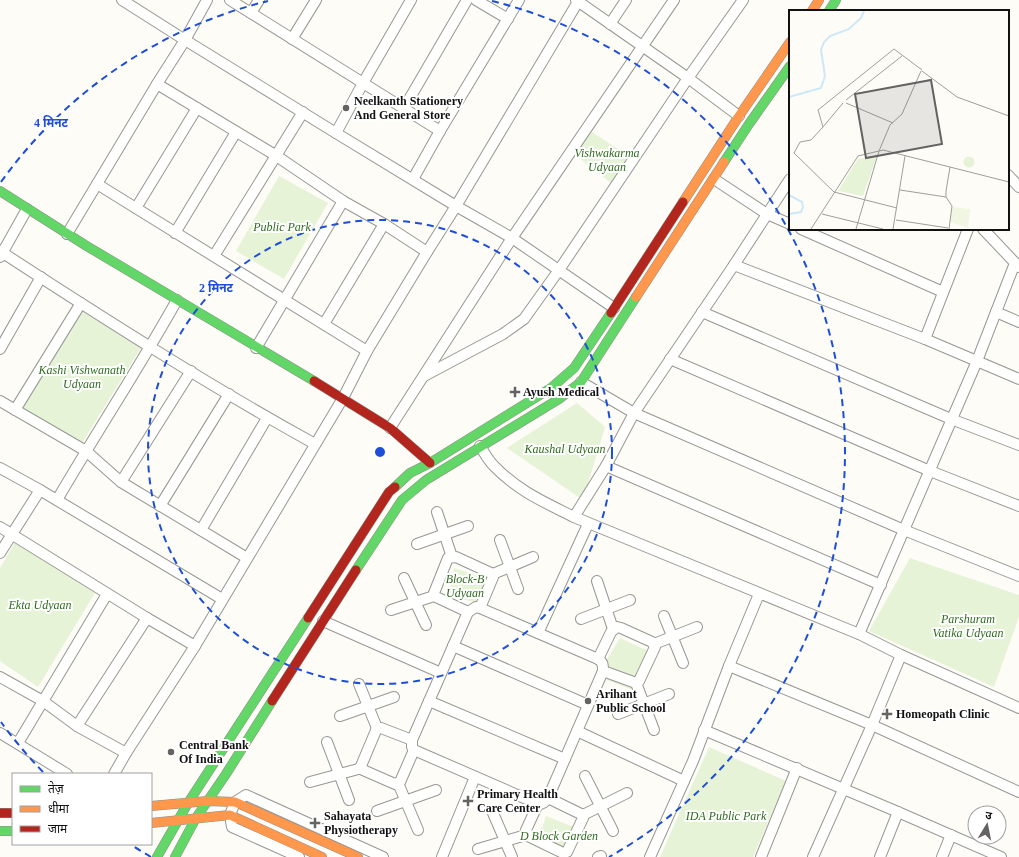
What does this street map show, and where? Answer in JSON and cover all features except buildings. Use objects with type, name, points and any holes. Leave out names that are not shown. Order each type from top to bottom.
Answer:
[{"type":"main road","points":[[813,10],[820,0]]},
{"type":"main road","points":[[830,10],[836,0]]},
{"type":"main road","points":[[157,857],[177,820],[389,492],[410,472],[430,463],[551,388],[574,368],[739,116],[789,43]]},
{"type":"main road","points":[[175,857],[196,818],[226,774],[274,697],[402,500],[426,480],[480,446],[559,400],[581,382],[749,124],[789,67]]},
{"type":"main road","points":[[0,191],[67,234],[256,348],[343,398],[390,428],[430,463]]},
{"type":"main road","points":[[152,806],[208,801],[235,802],[358,857]]},
{"type":"main road","points":[[0,813],[12,813]]},
{"type":"main road","points":[[152,822],[230,815],[322,857]]},
{"type":"main road","points":[[0,831],[12,830]]},
{"type":"street","points":[[122,0],[336,133],[456,206],[512,238],[614,308]]},
{"type":"street","points":[[67,234],[208,0]]},
{"type":"street","points":[[230,0],[440,131]]},
{"type":"street","points":[[251,13],[259,0]]},
{"type":"street","points":[[292,39],[316,0]]},
{"type":"street","points":[[336,133],[363,83],[412,0]]},
{"type":"street","points":[[404,108],[467,0]]},
{"type":"street","points":[[476,0],[508,19]]},
{"type":"street","points":[[413,179],[440,131],[519,0]]},
{"type":"street","points":[[610,24],[626,0]]},
{"type":"street","points":[[390,428],[512,238],[674,0]]},
{"type":"street","points":[[422,377],[503,334],[524,319],[743,0]]},
{"type":"street","points":[[115,773],[196,646],[222,599],[343,398],[367,350],[456,206],[578,1],[688,78],[739,116]]},
{"type":"street","points":[[157,84],[275,155],[343,201],[384,224],[427,252]]},
{"type":"street","points":[[136,208],[197,108]]},
{"type":"street","points":[[214,256],[275,155],[303,112]]},
{"type":"street","points":[[175,232],[236,132]]},
{"type":"street","points":[[714,179],[767,214],[789,224]]},
{"type":"street","points":[[1009,179],[1019,187]]},
{"type":"street","points":[[574,518],[606,466],[634,413],[789,181]]},
{"type":"street","points":[[97,184],[367,350]]},
{"type":"street","points":[[256,348],[343,201]]},
{"type":"street","points":[[27,209],[1,253],[42,277],[81,303],[267,418],[315,444]]},
{"type":"street","points":[[324,324],[384,224]]},
{"type":"street","points":[[806,230],[822,233],[944,292]]},
{"type":"street","points":[[925,339],[968,230]]},
{"type":"street","points":[[859,634],[1017,265],[984,230]]},
{"type":"street","points":[[734,265],[925,339],[1019,379]]},
{"type":"street","points":[[0,348],[42,277]]},
{"type":"street","points":[[57,500],[151,346],[177,300]]},
{"type":"street","points":[[15,410],[81,303]]},
{"type":"street","points":[[702,312],[951,419],[1019,446]]},
{"type":"street","points":[[996,312],[1019,322]]},
{"type":"street","points":[[670,359],[930,471],[1019,506]]},
{"type":"street","points":[[121,482],[190,371]]},
{"type":"street","points":[[581,382],[634,413],[904,530],[1019,576]]},
{"type":"street","points":[[160,506],[229,394]]},
{"type":"street","points":[[0,401],[86,451],[121,482],[247,558]]},
{"type":"street","points":[[201,530],[267,418]]},
{"type":"street","points":[[480,446],[493,465],[509,480],[529,495],[574,518],[859,634],[901,655],[1019,708]]},
{"type":"street","points":[[606,466],[881,585]]},
{"type":"street","points":[[0,468],[57,500],[222,599]]},
{"type":"street","points":[[0,553],[40,490]]},
{"type":"street","points":[[437,512],[452,557]]},
{"type":"street","points":[[538,633],[588,524]]},
{"type":"street","points":[[417,544],[468,526]]},
{"type":"street","points":[[0,527],[107,594],[196,646]]},
{"type":"street","points":[[500,540],[518,589]]},
{"type":"street","points":[[434,596],[448,558],[456,557],[493,574],[533,557]]},
{"type":"street","points":[[480,608],[493,574]]},
{"type":"street","points":[[404,578],[426,625]]},
{"type":"street","points":[[597,581],[614,629]]},
{"type":"street","points":[[18,743],[44,702],[107,594]]},
{"type":"street","points":[[650,857],[684,781],[759,594]]},
{"type":"street","points":[[391,610],[434,596],[468,612]]},
{"type":"street","points":[[580,619],[630,600]]},
{"type":"street","points":[[398,783],[400,782],[414,750],[412,747],[412,740],[468,612],[473,608],[480,608],[602,661],[603,671],[548,798],[544,802],[538,804],[414,750]]},
{"type":"street","points":[[664,616],[683,663]]},
{"type":"street","points":[[77,726],[147,618]]},
{"type":"street","points":[[323,621],[441,673]]},
{"type":"street","points":[[654,644],[697,627]]},
{"type":"street","points":[[598,659],[611,632],[614,629],[621,628],[654,644]]},
{"type":"street","points":[[636,683],[639,681],[655,647],[654,644]]},
{"type":"street","points":[[453,646],[588,705]]},
{"type":"street","points":[[813,857],[872,726],[901,655]]},
{"type":"street","points":[[729,666],[872,726],[1019,792]]},
{"type":"street","points":[[603,671],[636,683],[654,730]]},
{"type":"street","points":[[0,677],[44,702],[77,726],[126,753]]},
{"type":"street","points":[[359,684],[377,728],[361,766],[362,768]]},
{"type":"street","points":[[618,714],[669,694]]},
{"type":"street","points":[[340,716],[394,697]]},
{"type":"street","points":[[429,701],[565,759]]},
{"type":"street","points":[[377,728],[381,728],[412,740]]},
{"type":"street","points":[[704,730],[797,768],[1001,857]]},
{"type":"street","points":[[577,732],[684,781]]},
{"type":"street","points":[[0,733],[65,773]]},
{"type":"street","points":[[327,742],[349,800]]},
{"type":"street","points":[[310,782],[362,768]]},
{"type":"street","points":[[362,768],[363,770],[395,784],[398,783]]},
{"type":"street","points":[[761,857],[797,768]]},
{"type":"street","points":[[586,776],[613,831]]},
{"type":"street","points":[[442,857],[475,777]]},
{"type":"street","points":[[398,783],[418,830]]},
{"type":"street","points":[[377,811],[436,790]]},
{"type":"street","points":[[583,815],[627,793]]},
{"type":"street","points":[[300,857],[232,827],[230,815],[235,802],[246,796],[383,857]]},
{"type":"street","points":[[548,798],[583,815]]},
{"type":"street","points":[[526,835],[526,830],[538,804]]},
{"type":"street","points":[[880,857],[898,812]]},
{"type":"street","points":[[493,813],[512,857]]},
{"type":"street","points":[[478,849],[526,835],[566,855],[583,815]]},
{"type":"street","points":[[942,857],[951,835]]},
{"type":"green space","name":"Vishwakarma Udyaan","points":[[592,132],[629,156],[611,183],[574,154]]},
{"type":"green space","name":"Public Park","points":[[279,176],[328,203],[284,279],[236,251]]},
{"type":"green space","name":"Kashi Vishwanath Udyaan","points":[[81,311],[141,348],[82,443],[22,407]]},
{"type":"green space","name":"Kaushal Udyaan","points":[[577,403],[605,427],[583,500],[507,448]]},
{"type":"green space","name":"Ekta Udyaan","points":[[16,541],[95,593],[38,687],[0,661],[0,568]]},
{"type":"green space","name":"Parshuram Vatika Udyaan","points":[[910,558],[1019,595],[1019,617],[994,687],[869,631]]},
{"type":"green space","name":"Block-B Udyaan","points":[[454,568],[485,578],[478,603],[449,596]]},
{"type":"green space","points":[[620,638],[657,655],[638,692],[607,680],[611,670],[603,666]]},
{"type":"green space","name":"IDA Public Park","points":[[709,747],[786,781],[753,857],[660,857]]},
{"type":"green space","name":"D Block Garden","points":[[546,816],[586,832],[560,855],[539,838]]},
{"type":"traffic: fast","points":[[830,10],[836,0]]},
{"type":"traffic: fast","points":[[724,162],[789,67]]},
{"type":"traffic: fast","points":[[0,191],[85,245],[314,381]]},
{"type":"traffic: fast","points":[[356,570],[402,500],[426,480],[559,399],[581,382],[636,297]]},
{"type":"traffic: fast","points":[[395,487],[410,473],[430,463],[551,388],[574,368],[611,313]]},
{"type":"traffic: fast","points":[[157,857],[188,803],[308,618]]},
{"type":"traffic: fast","points":[[175,857],[196,818],[272,701]]},
{"type":"traffic: fast","points":[[0,831],[12,831]]},
{"type":"traffic: slow","points":[[813,10],[819,0]]},
{"type":"traffic: slow","points":[[683,202],[739,116],[789,43]]},
{"type":"traffic: slow","points":[[636,297],[724,162]]},
{"type":"traffic: slow","points":[[152,806],[208,801],[235,802],[358,857]]},
{"type":"traffic: slow","points":[[152,823],[230,815],[322,857]]},
{"type":"traffic: jam","points":[[611,313],[683,202]]},
{"type":"traffic: jam","points":[[314,381],[390,428],[430,463]]},
{"type":"traffic: jam","points":[[308,618],[389,492],[395,487]]},
{"type":"traffic: jam","points":[[272,701],[356,570]]},
{"type":"traffic: jam","points":[[0,813],[12,813]]},
{"type":"place","name":"Neelkanth Stationery And General Store","points":[[346,108]]},
{"type":"place","name":"Ayush Medical","points":[[515,392]]},
{"type":"place","name":"Arihant Public School","points":[[588,701]]},
{"type":"place","name":"Homeopath Clinic","points":[[887,714]]},
{"type":"place","name":"Central Bank Of India","points":[[171,752]]},
{"type":"place","name":"Primary Health Care Center","points":[[468,801]]},
{"type":"place","name":"Sahayata Physiotherapy","points":[[315,823]]}]
